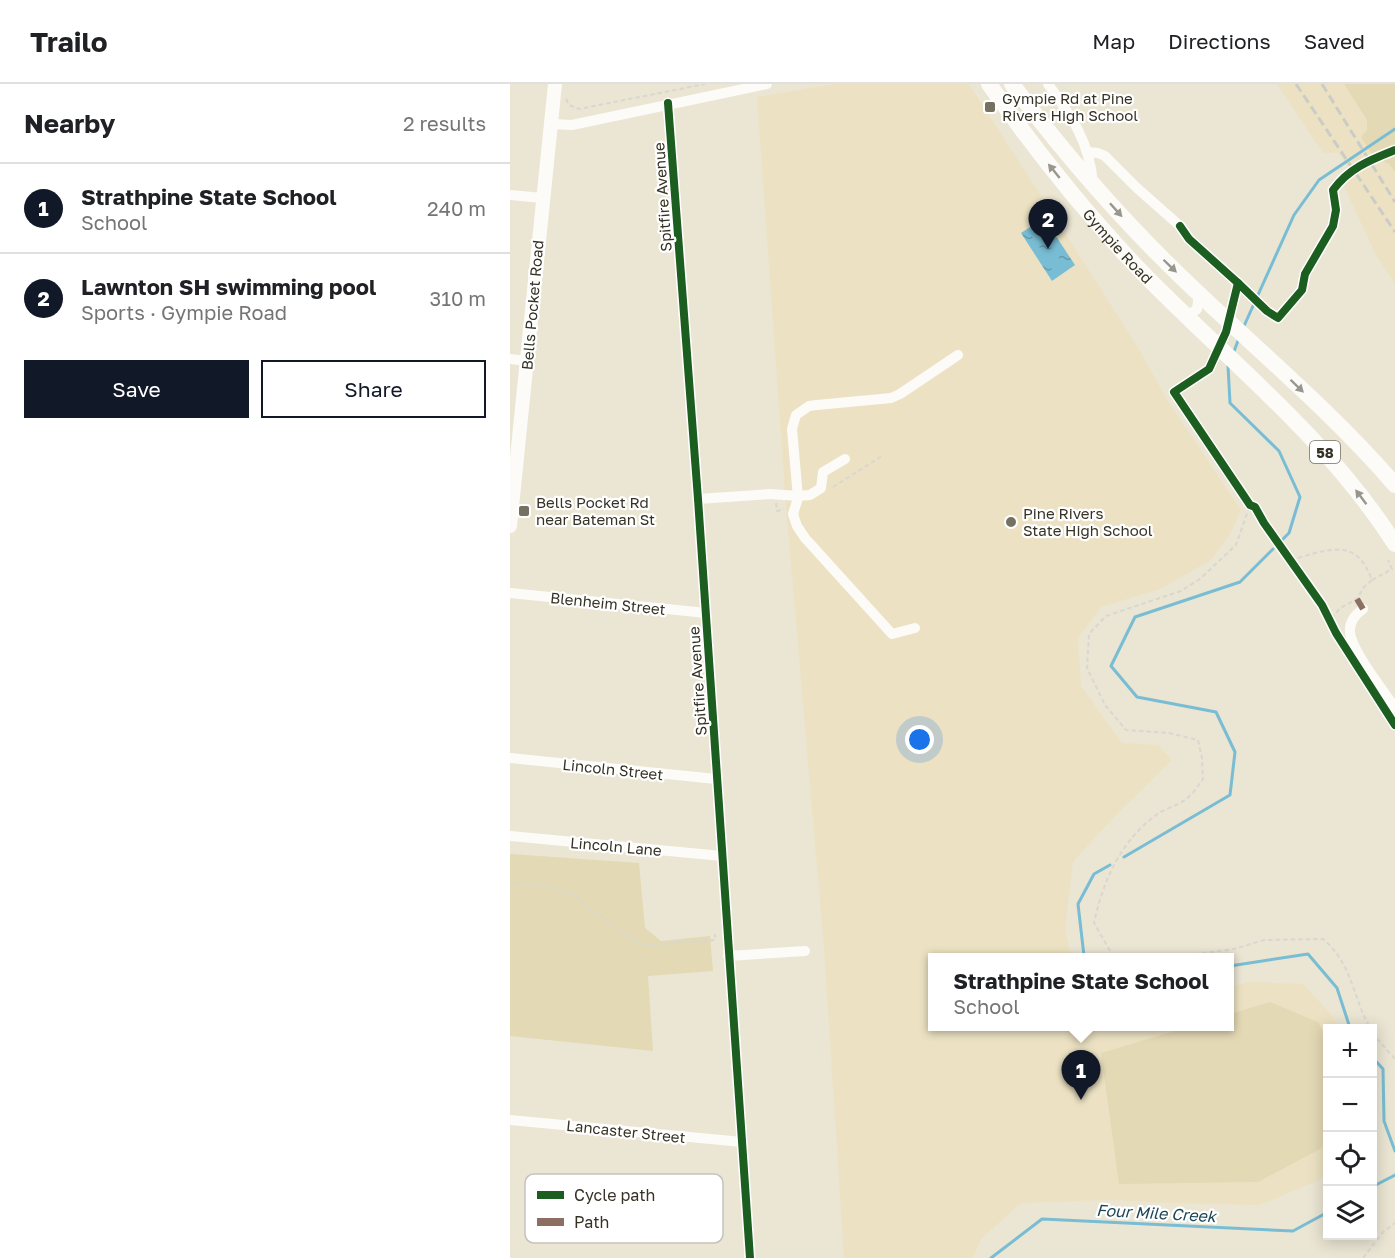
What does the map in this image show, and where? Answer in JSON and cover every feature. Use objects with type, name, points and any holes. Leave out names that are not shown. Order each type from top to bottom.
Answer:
[{"type":"highway","name":"Gympie Road","points":[[989,84],[1022,131],[1134,264],[1295,419],[1330,457],[1360,495],[1391,552]]},
{"type":"highway","name":"Gympie Road","points":[[1012,84],[1093,184],[1141,237],[1350,437],[1395,485]]},
{"type":"main road","name":"Bells Pocket Road","points":[[510,525],[555,84]]},
{"type":"street","points":[[552,124],[572,125],[767,84]]},
{"type":"street","name":"Gympie Road","points":[[1048,84],[1078,127],[1088,152],[1093,184]]},
{"type":"street","name":"Spitfire Avenue","points":[[668,103],[698,499],[750,1258]]},
{"type":"street","points":[[1088,152],[1105,156],[1180,226]]},
{"type":"street","points":[[510,195],[542,198]]},
{"type":"street","points":[[1187,317],[1197,309],[1199,294]]},
{"type":"street","points":[[915,628],[892,634],[805,538],[797,526],[793,514],[798,496],[792,429],[796,415],[802,410],[817,405],[891,398],[958,354]]},
{"type":"street","points":[[510,359],[527,361]]},
{"type":"street","points":[[698,499],[770,494],[810,495],[821,488],[823,472],[845,459]]},
{"type":"street","name":"Blenheim Street","points":[[510,593],[706,613]]},
{"type":"street","points":[[1364,609],[1350,624],[1351,638],[1357,651],[1395,708]]},
{"type":"street","name":"Lincoln Street","points":[[510,758],[717,779]]},
{"type":"street","name":"Lincoln Lane","points":[[510,836],[722,856]]},
{"type":"street","points":[[728,956],[805,951]]},
{"type":"street","name":"Lancaster Street","points":[[510,1120],[741,1142]]},
{"type":"path","points":[[566,98],[569,105],[579,109],[705,84]]},
{"type":"path","points":[[1243,495],[1260,515]]},
{"type":"path","points":[[1111,953],[1094,923],[1101,892],[1122,850],[1134,834],[1157,814],[1187,799],[1203,779],[1202,758],[1198,740],[1169,733],[1126,730],[1105,705],[1087,668],[1089,634],[1106,616],[1181,591],[1201,578],[1236,545],[1250,505]]},
{"type":"path","points":[[1297,569],[1289,557],[1341,549],[1352,552],[1360,558],[1372,580]]},
{"type":"path","points":[[1329,620],[1340,608],[1357,599],[1364,587],[1372,580],[1392,569],[1391,552]]},
{"type":"path","points":[[510,883],[546,886],[571,894],[630,938],[646,945],[715,940],[715,934]]},
{"type":"path","points":[[1200,953],[1234,949],[1264,940],[1323,939],[1330,945],[1350,975],[1367,1024]]},
{"type":"path","points":[[1377,1039],[1395,1059]]},
{"type":"path","points":[[1363,1258],[1383,1232],[1395,1223]]},
{"type":"shaded area","name":"Pine Rivers State High School","points":[[834,84],[969,84],[1139,349],[1166,398],[1241,510],[1230,534],[1211,560],[1160,589],[1101,607],[1078,638],[1081,686],[1122,743],[1158,745],[1172,760],[1115,816],[1073,862],[1065,930],[1070,953],[928,953],[928,1031],[1234,1031],[1234,986],[1249,982],[1303,984],[1330,1013],[1337,1024],[1323,1024],[1323,1175],[1318,1181],[1259,1205],[1107,1200],[1021,1203],[981,1239],[973,1258],[844,1258],[824,949],[785,494],[757,97]]},
{"type":"shaded area","points":[[1277,84],[1344,84],[1367,120],[1367,130],[1377,161],[1389,164],[1395,172],[1395,284],[1376,255],[1344,186],[1353,175],[1338,153],[1323,153]]},
{"type":"shaded area","points":[[1344,84],[1395,84],[1395,172],[1389,164],[1380,160],[1377,162],[1361,137],[1367,130],[1367,120]]},
{"type":"shaded area","points":[[510,854],[639,863],[645,928],[661,941],[710,936],[713,971],[648,976],[653,1051],[510,1036]]},
{"type":"shaded area","points":[[1270,1002],[1318,1022],[1323,1031],[1322,1148],[1258,1182],[1119,1184],[1101,1053],[1175,1031],[1234,1031],[1234,1013]]},
{"type":"water","points":[[1044,218],[1075,265],[1052,281],[1021,233]]},
{"type":"waterway","name":"Four Mile Creek","points":[[1244,326],[1294,215],[1319,180],[1395,129]]},
{"type":"waterway","name":"Four Mile Creek","points":[[1233,354],[1239,338]]},
{"type":"waterway","name":"Four Mile Creek","points":[[1228,366],[1230,403],[1279,451],[1300,497],[1289,533],[1282,540]]},
{"type":"waterway","name":"Four Mile Creek","points":[[1124,857],[1230,795],[1235,752],[1216,712],[1137,697],[1111,666],[1135,617],[1240,582],[1273,549]]},
{"type":"waterway","name":"Four Mile Creek","points":[[1084,953],[1078,904],[1094,874],[1110,865]]},
{"type":"waterway","name":"Four Mile Creek","points":[[1234,965],[1308,954],[1337,988],[1349,1024]]},
{"type":"waterway","name":"Four Mile Creek","points":[[1377,1062],[1383,1069],[1384,1121],[1395,1151]]},
{"type":"waterway","name":"Four Mile Creek","points":[[1374,1186],[1395,1175]]},
{"type":"waterway","name":"Four Mile Creek","points":[[991,1258],[1042,1219],[1293,1231],[1323,1215]]},
{"type":"railway","points":[[1296,84],[1395,232]]},
{"type":"railway","points":[[1322,84],[1395,202]]},
{"type":"marked path","points":[[1357,599],[1363,609]]},
{"type":"cycle path","points":[[668,103],[698,499],[750,1258]]},
{"type":"cycle path","points":[[1395,150],[1353,170],[1333,190],[1336,210],[1333,226],[1305,274],[1302,290],[1278,318],[1267,311],[1238,283],[1226,332],[1209,369],[1174,392],[1250,505],[1255,507],[1322,605],[1336,633],[1395,725]]},
{"type":"cycle path","points":[[1180,226],[1189,239],[1238,283]]},
{"type":"place","name":"Gympie Rd at Pine Rivers High School","points":[[990,107]]},
{"type":"place","name":"Lawnton SH swimming pool","points":[[1048,249]]},
{"type":"place","name":"Bells Pocket Rd near Bateman St","points":[[524,511]]},
{"type":"place","name":"Pine Rivers State High School","points":[[1011,522]]},
{"type":"place","name":"Strathpine State School","points":[[1081,1100]]}]
